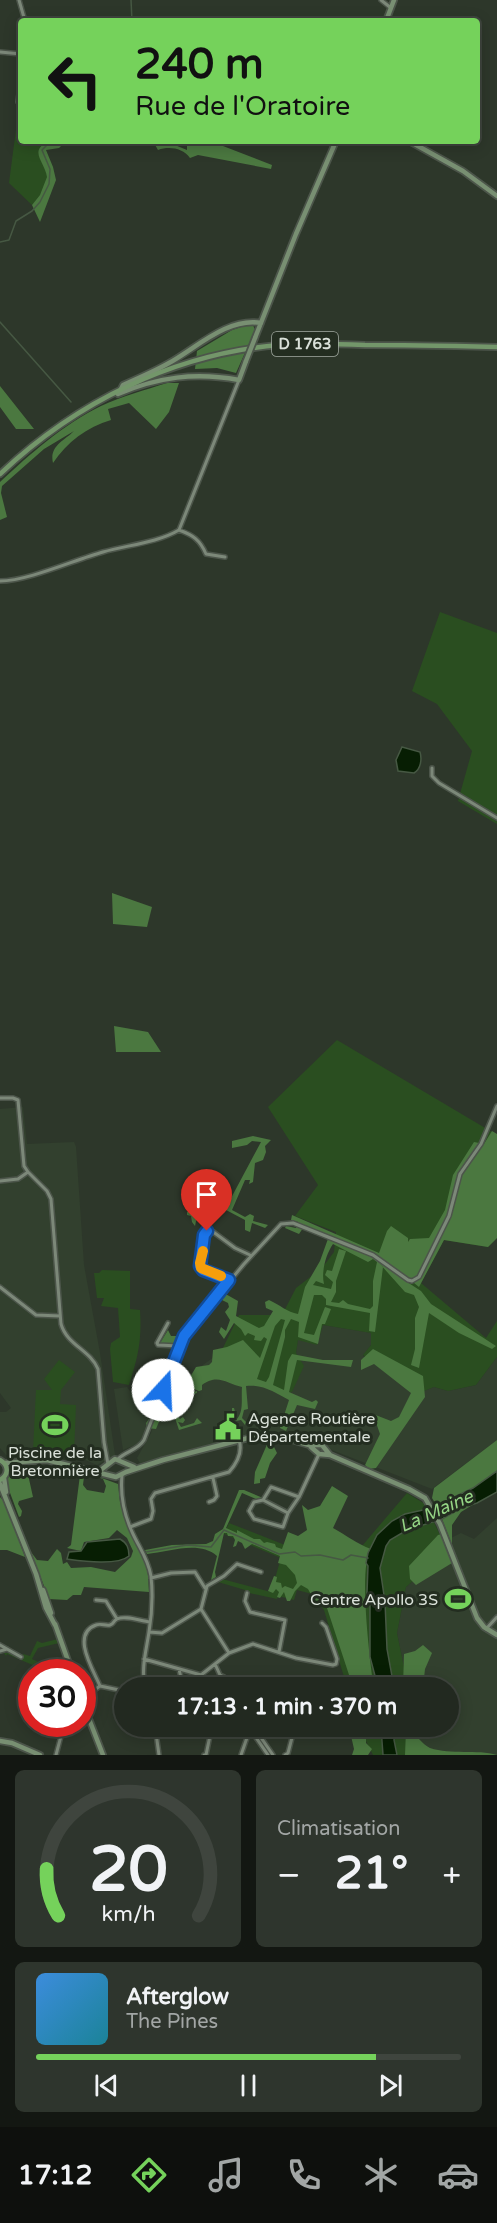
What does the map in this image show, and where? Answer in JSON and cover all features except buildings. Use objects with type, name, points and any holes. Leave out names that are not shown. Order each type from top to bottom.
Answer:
[{"type":"main road","points":[[387,18],[394,0]]},
{"type":"main road","points":[[112,394],[172,377],[206,375],[238,380],[335,144]]},
{"type":"main road","points":[[414,144],[462,171],[497,196]]},
{"type":"main road","points":[[120,389],[123,385],[167,364],[218,333],[246,322],[261,323]]},
{"type":"main road","name":"D 1763","points":[[0,474],[52,430],[120,389],[184,364],[254,348],[302,344],[497,347]]},
{"type":"main road","points":[[2,1461],[18,1463],[47,1460],[94,1472],[121,1475],[140,1467],[239,1439],[272,1436],[287,1438],[309,1445],[322,1445],[320,1452]]},
{"type":"main road","points":[[309,1445],[320,1452],[420,1494],[429,1503],[440,1524],[474,1613],[486,1629],[497,1635]]},
{"type":"main road","points":[[2,1461],[7,1469]]},
{"type":"main road","points":[[94,1472],[108,1464],[120,1461],[140,1467]]},
{"type":"main road","points":[[120,1461],[121,1475]]},
{"type":"main road","points":[[7,1498],[2,1479],[7,1469],[18,1463]]},
{"type":"main road","points":[[108,1464],[110,1475]]},
{"type":"main road","points":[[0,1484],[67,1659]]},
{"type":"main road","points":[[96,1736],[103,1755]]},
{"type":"main road","points":[[0,1741],[12,1743],[40,1755]]},
{"type":"street","points":[[19,0],[24,18]]},
{"type":"street","points":[[381,0],[391,8]]},
{"type":"street","points":[[0,52],[18,54]]},
{"type":"street","points":[[179,530],[238,380]]},
{"type":"street","points":[[0,581],[22,577],[179,530],[194,536],[200,542],[206,555],[225,557]]},
{"type":"street","points":[[432,768],[432,776],[439,783],[497,818]]},
{"type":"street","points":[[0,1098],[15,1098],[19,1104],[24,1162],[28,1172],[47,1191],[51,1199],[63,1331],[70,1341],[93,1360],[98,1369],[108,1464]]},
{"type":"street","points":[[106,1451],[120,1461],[124,1454],[139,1447],[144,1440],[184,1336],[251,1255],[276,1228],[284,1223],[289,1222],[373,1255],[408,1280],[416,1280],[422,1274],[449,1216],[460,1174],[481,1144],[497,1106]]},
{"type":"street","points":[[0,1181],[18,1179],[28,1172]]},
{"type":"street","points":[[229,1280],[203,1270],[200,1266],[206,1232],[212,1231],[235,1248],[251,1255]]},
{"type":"street","points":[[0,1287],[36,1315],[60,1316]]},
{"type":"street","points":[[168,1323],[157,1343],[158,1345],[179,1346]]},
{"type":"street","points":[[130,1527],[151,1519],[153,1511],[151,1499],[155,1493],[229,1472],[235,1465],[241,1449],[239,1439]]},
{"type":"street","points":[[288,1513],[263,1500],[252,1504],[249,1511],[254,1518],[283,1527],[320,1452]]},
{"type":"street","points":[[121,1475],[120,1485],[124,1508],[130,1527],[146,1556],[151,1578],[150,1623],[143,1677]]},
{"type":"street","points":[[209,1502],[217,1496],[213,1478]]},
{"type":"street","points":[[263,1500],[270,1487],[299,1497]]},
{"type":"street","points":[[149,1632],[162,1633],[201,1609],[206,1589],[237,1564],[261,1572]]},
{"type":"street","points":[[151,1578],[171,1573],[195,1572],[206,1589]]},
{"type":"street","points":[[247,1593],[245,1601],[250,1612],[285,1620],[279,1652]]},
{"type":"street","points":[[96,1600],[106,1601],[117,1619]]},
{"type":"street","points":[[201,1609],[229,1653]]},
{"type":"street","points":[[486,1629],[497,1617]]},
{"type":"street","points":[[100,1686],[88,1658],[84,1636],[94,1625],[111,1624],[117,1619],[126,1618],[150,1623]]},
{"type":"street","points":[[144,1659],[201,1675],[229,1653],[253,1644],[296,1658],[333,1665],[336,1664],[337,1659],[326,1627],[322,1623]]},
{"type":"street","points":[[0,1645],[21,1657]]},
{"type":"street","points":[[0,1651],[7,1649]]},
{"type":"street","points":[[215,1664],[220,1675],[224,1677]]},
{"type":"street","points":[[179,1669],[181,1677]]},
{"type":"street","points":[[96,1689],[100,1686],[114,1689]]},
{"type":"street","points":[[182,1728],[211,1730],[183,1732],[182,1728]]},
{"type":"street","points":[[56,1755],[62,1737]]},
{"type":"street","points":[[157,1737],[159,1755]]},
{"type":"street","points":[[204,1755],[206,1755],[210,1737]]},
{"type":"street","points":[[241,1755],[247,1737]]},
{"type":"street","points":[[256,1737],[268,1755]]},
{"type":"street","points":[[258,1737],[273,1755]]},
{"type":"street","points":[[285,1755],[288,1753],[292,1737]]},
{"type":"shaded area","points":[[23,1107],[27,1144],[74,1142],[76,1147],[84,1265],[115,1455],[97,1465],[74,1455],[34,1453],[20,1457],[11,1456],[6,1455],[0,1448],[0,1412],[6,1412],[11,1408],[0,1393],[0,1109]]},
{"type":"shaded area","points":[[323,1325],[372,1333],[371,1345],[363,1356],[418,1393],[434,1387],[448,1391],[476,1385],[497,1357],[497,1440],[432,1489],[301,1438],[279,1433],[258,1433],[140,1463],[137,1458],[151,1433],[161,1395],[221,1352],[296,1353],[298,1339]]},
{"type":"shaded area","points":[[127,1387],[130,1391],[154,1396],[151,1416],[146,1423],[147,1428],[140,1443],[123,1450],[114,1389]]},
{"type":"shaded area","points":[[497,1518],[497,1755],[414,1755],[413,1737],[459,1737],[459,1677],[406,1677],[397,1633],[406,1587],[436,1561],[447,1540],[461,1533],[474,1539]]},
{"type":"green space","points":[[18,114],[18,144],[45,144],[41,146],[41,160],[47,178],[43,191],[32,205],[9,183]]},
{"type":"green space","points":[[63,144],[59,148],[46,150],[56,180],[40,222],[32,205],[40,195],[47,177],[38,152],[43,145]]},
{"type":"green space","points":[[155,144],[172,144],[187,150],[187,144],[218,144],[272,165],[271,169],[198,155],[190,158],[184,152],[176,149],[158,150]]},
{"type":"green space","points":[[253,325],[255,330],[236,373],[217,368],[195,369],[197,351],[232,330]]},
{"type":"green space","points":[[167,383],[179,383],[169,412],[156,429],[129,403],[108,409],[111,420],[78,436],[53,463],[55,448],[74,431],[44,449],[2,486],[1,493],[7,517],[0,520],[0,482],[35,450],[87,413],[125,396]]},
{"type":"green space","points":[[0,386],[34,429],[16,429],[0,407]]},
{"type":"green space","points":[[440,612],[497,633],[497,824],[458,801],[472,751],[437,704],[412,691]]},
{"type":"green space","points":[[112,893],[152,907],[147,927],[113,924]]},
{"type":"green space","points":[[114,1026],[148,1032],[161,1052],[116,1052]]},
{"type":"green space","points":[[337,1040],[497,1135],[497,1238],[488,1247],[444,1240],[421,1283],[486,1338],[497,1321],[497,1357],[476,1385],[448,1391],[434,1387],[419,1393],[363,1355],[371,1345],[371,1333],[323,1325],[317,1345],[298,1340],[296,1353],[304,1366],[292,1392],[283,1393],[264,1386],[221,1352],[239,1315],[282,1315],[296,1288],[322,1268],[334,1252],[336,1232],[295,1216],[318,1185],[268,1107]]},
{"type":"green space","points":[[492,1131],[497,1134],[497,1238],[488,1247],[444,1240],[419,1287],[394,1267],[404,1280],[421,1291],[431,1304],[496,1346],[492,1349],[459,1333],[429,1313],[419,1368],[411,1365],[415,1349],[415,1318],[419,1307],[414,1295],[405,1292],[383,1267],[375,1332],[369,1331],[370,1313],[326,1305],[326,1299],[322,1295],[314,1295],[304,1333],[314,1335],[325,1307],[331,1309],[325,1324],[322,1324],[318,1344],[298,1337],[299,1322],[291,1319],[285,1330],[273,1385],[284,1390],[288,1361],[292,1354],[323,1360],[353,1360],[351,1367],[297,1360],[289,1392],[312,1402],[316,1400],[318,1402],[315,1409],[297,1405],[286,1431],[280,1428],[289,1400],[263,1388],[246,1386],[248,1409],[244,1410],[242,1418],[246,1422],[245,1425],[241,1420],[236,1421],[232,1415],[232,1408],[234,1408],[237,1419],[241,1412],[242,1387],[222,1380],[208,1382],[202,1385],[202,1390],[199,1391],[192,1388],[191,1384],[177,1388],[177,1397],[197,1391],[197,1393],[172,1400],[177,1416],[185,1420],[183,1423],[178,1422],[181,1427],[194,1423],[197,1418],[202,1423],[179,1430],[175,1418],[171,1417],[168,1400],[156,1429],[147,1428],[146,1423],[151,1416],[154,1397],[141,1394],[147,1379],[137,1373],[139,1370],[151,1376],[153,1382],[151,1389],[158,1390],[166,1367],[171,1374],[181,1346],[160,1343],[168,1330],[171,1336],[179,1336],[184,1327],[187,1329],[182,1335],[188,1337],[190,1341],[180,1356],[172,1385],[176,1383],[181,1372],[185,1372],[184,1379],[189,1379],[196,1367],[209,1365],[212,1362],[213,1350],[243,1340],[260,1358],[267,1339],[264,1337],[261,1341],[254,1340],[255,1336],[248,1333],[245,1336],[234,1323],[224,1339],[219,1332],[221,1327],[226,1331],[230,1320],[225,1312],[229,1307],[228,1303],[222,1300],[216,1307],[213,1305],[222,1292],[238,1301],[236,1316],[259,1328],[264,1326],[273,1311],[266,1308],[265,1302],[269,1300],[298,1314],[305,1287],[320,1261],[329,1236],[305,1225],[299,1234],[285,1228],[286,1226],[296,1228],[298,1222],[291,1220],[292,1215],[379,1253],[391,1226],[408,1238],[408,1242],[410,1239],[429,1238],[445,1210],[453,1175],[474,1142],[484,1144]],"holes":[[[333,1244],[368,1262],[373,1259],[377,1262],[373,1281],[373,1306],[370,1309],[348,1304],[343,1300],[339,1303],[331,1302],[336,1292],[336,1281],[346,1251],[339,1249],[332,1271],[327,1270],[325,1275],[333,1282],[331,1289],[313,1285],[316,1281],[324,1284],[325,1263]],[[281,1319],[285,1320],[266,1382],[257,1379],[275,1326]]]},
{"type":"green space","points":[[253,1136],[271,1140],[265,1146],[266,1152],[263,1160],[255,1163],[253,1182],[249,1184],[250,1180],[245,1180],[232,1210],[245,1217],[250,1214],[254,1216],[253,1221],[268,1225],[265,1228],[252,1223],[250,1232],[245,1230],[245,1220],[226,1210],[210,1216],[204,1216],[202,1211],[198,1212],[195,1226],[187,1212],[193,1210],[199,1203],[206,1210],[216,1208],[220,1203],[204,1195],[205,1192],[230,1200],[261,1142],[252,1141],[247,1145],[232,1148],[232,1141]]},
{"type":"green space","points":[[102,1270],[130,1271],[130,1309],[140,1310],[139,1349],[129,1385],[113,1382],[110,1349],[111,1343],[120,1337],[118,1308],[101,1306],[104,1298],[97,1298],[94,1273]]},
{"type":"green space","points":[[373,1349],[423,1376],[425,1397],[376,1468],[369,1469],[365,1465],[380,1434],[373,1414],[391,1421],[399,1417],[411,1393],[374,1364],[361,1370],[361,1360]]},
{"type":"green space","name":"Piscine de la Bretonnière","points":[[59,1360],[75,1372],[61,1390],[60,1404],[76,1405],[74,1453],[33,1451],[36,1390],[52,1390],[44,1379]]},
{"type":"green space","points":[[269,1440],[274,1441],[277,1453],[270,1463],[265,1478],[260,1479],[260,1483],[254,1484],[255,1472]]},
{"type":"green space","points":[[497,1440],[497,1490],[461,1512],[452,1525],[452,1545],[432,1498],[434,1488]]},
{"type":"green space","points":[[17,1466],[19,1470],[27,1470],[33,1497],[19,1501],[18,1504],[22,1511],[19,1517],[6,1482]]},
{"type":"green space","points":[[77,1469],[118,1484],[120,1502],[128,1527],[144,1557],[149,1592],[84,1587],[81,1595],[73,1595],[67,1600],[49,1599],[31,1552],[37,1560],[48,1561],[57,1549],[61,1553],[63,1564],[67,1562],[71,1568],[91,1567],[115,1572],[131,1557],[133,1551],[127,1538],[117,1530],[109,1538],[84,1542],[81,1551],[67,1548],[71,1545],[80,1475],[84,1477],[83,1485],[87,1490],[104,1493],[106,1486],[103,1479]]},
{"type":"green space","points":[[332,1486],[348,1496],[333,1528],[371,1549],[367,1559],[365,1593],[372,1677],[350,1677],[326,1605],[321,1602],[316,1604],[308,1589],[301,1585],[290,1601],[287,1601],[284,1592],[280,1598],[277,1597],[279,1592],[276,1589],[273,1593],[268,1591],[274,1576],[277,1577],[276,1582],[281,1583],[282,1588],[285,1586],[293,1589],[297,1583],[295,1575],[286,1565],[278,1563],[280,1556],[252,1544],[245,1549],[238,1541],[233,1547],[235,1540],[233,1536],[224,1533],[215,1572],[216,1577],[211,1580],[217,1556],[210,1551],[184,1548],[147,1554],[145,1550],[172,1545],[206,1544],[213,1541],[215,1534],[223,1529],[239,1490],[263,1498],[256,1499],[242,1493],[226,1528],[237,1533],[237,1530],[254,1539],[260,1539],[264,1543],[275,1544],[276,1547],[282,1549],[288,1532],[298,1536],[307,1530],[302,1505],[308,1510],[320,1506]]},
{"type":"green space","points":[[407,1493],[425,1504],[445,1545],[436,1561],[406,1587],[397,1633],[406,1677],[344,1677],[324,1610],[312,1594],[297,1590],[294,1600],[278,1596],[277,1599],[245,1592],[245,1590],[218,1582],[222,1579],[271,1592],[281,1558],[224,1534],[229,1523],[285,1545],[362,1546]]},
{"type":"green space","points":[[0,1497],[5,1502],[25,1557],[7,1550],[0,1550]]},
{"type":"green space","points":[[442,1534],[452,1563],[416,1585],[410,1579],[409,1566],[438,1535]]},
{"type":"green space","points":[[58,1639],[59,1643],[38,1648],[32,1659],[19,1659],[7,1654],[6,1656],[4,1653],[12,1653],[21,1658],[23,1654],[30,1656],[37,1641],[42,1643]]},
{"type":"green space","points":[[423,1645],[432,1653],[424,1677],[403,1677],[404,1654],[415,1651]]},
{"type":"green space","points":[[351,1737],[366,1737],[366,1743],[372,1749],[368,1755],[352,1755],[354,1749]]},
{"type":"green space","points":[[364,1737],[413,1737],[414,1755],[373,1755]]},
{"type":"green space","points":[[406,1737],[418,1737],[430,1748],[438,1750],[497,1755],[405,1755]]},
{"type":"water","points":[[402,747],[420,752],[420,764],[414,773],[398,771],[396,760]]},
{"type":"water","name":"La Maine","points":[[497,1471],[497,1492],[442,1519],[407,1530],[390,1540],[386,1546],[380,1568],[385,1602],[387,1649],[392,1677],[375,1677],[370,1657],[370,1601],[367,1593],[368,1566],[366,1563],[377,1535],[392,1521],[405,1514],[432,1508],[473,1488]]},
{"type":"water","points":[[120,1539],[129,1551],[129,1556],[124,1559],[99,1562],[67,1559],[69,1552],[81,1551],[87,1542]]},
{"type":"water","points":[[382,1737],[394,1737],[397,1755],[383,1755]]},
{"type":"waterway","points":[[131,0],[132,18]]},
{"type":"waterway","points":[[0,242],[9,240],[16,221],[32,211],[40,202],[49,184],[50,169],[42,150],[50,144]]},
{"type":"waterway","points":[[0,322],[71,402]]},
{"type":"waterway","points":[[146,1552],[187,1545],[211,1547],[224,1530],[279,1554],[295,1552],[301,1556],[320,1555],[343,1560],[351,1555],[368,1558]]},
{"type":"slow traffic","points":[[203,1251],[201,1268],[221,1276]]},
{"type":"place","name":"Piscine de la Bretonnière","points":[[55,1425]]},
{"type":"place","name":"Agence Routière Départementale","points":[[228,1427]]},
{"type":"place","name":"Centre Apollo 3S","points":[[458,1599]]},
{"type":"route","points":[[163,1390],[184,1336],[229,1280],[203,1270],[200,1266],[204,1235],[207,1231]]}]
